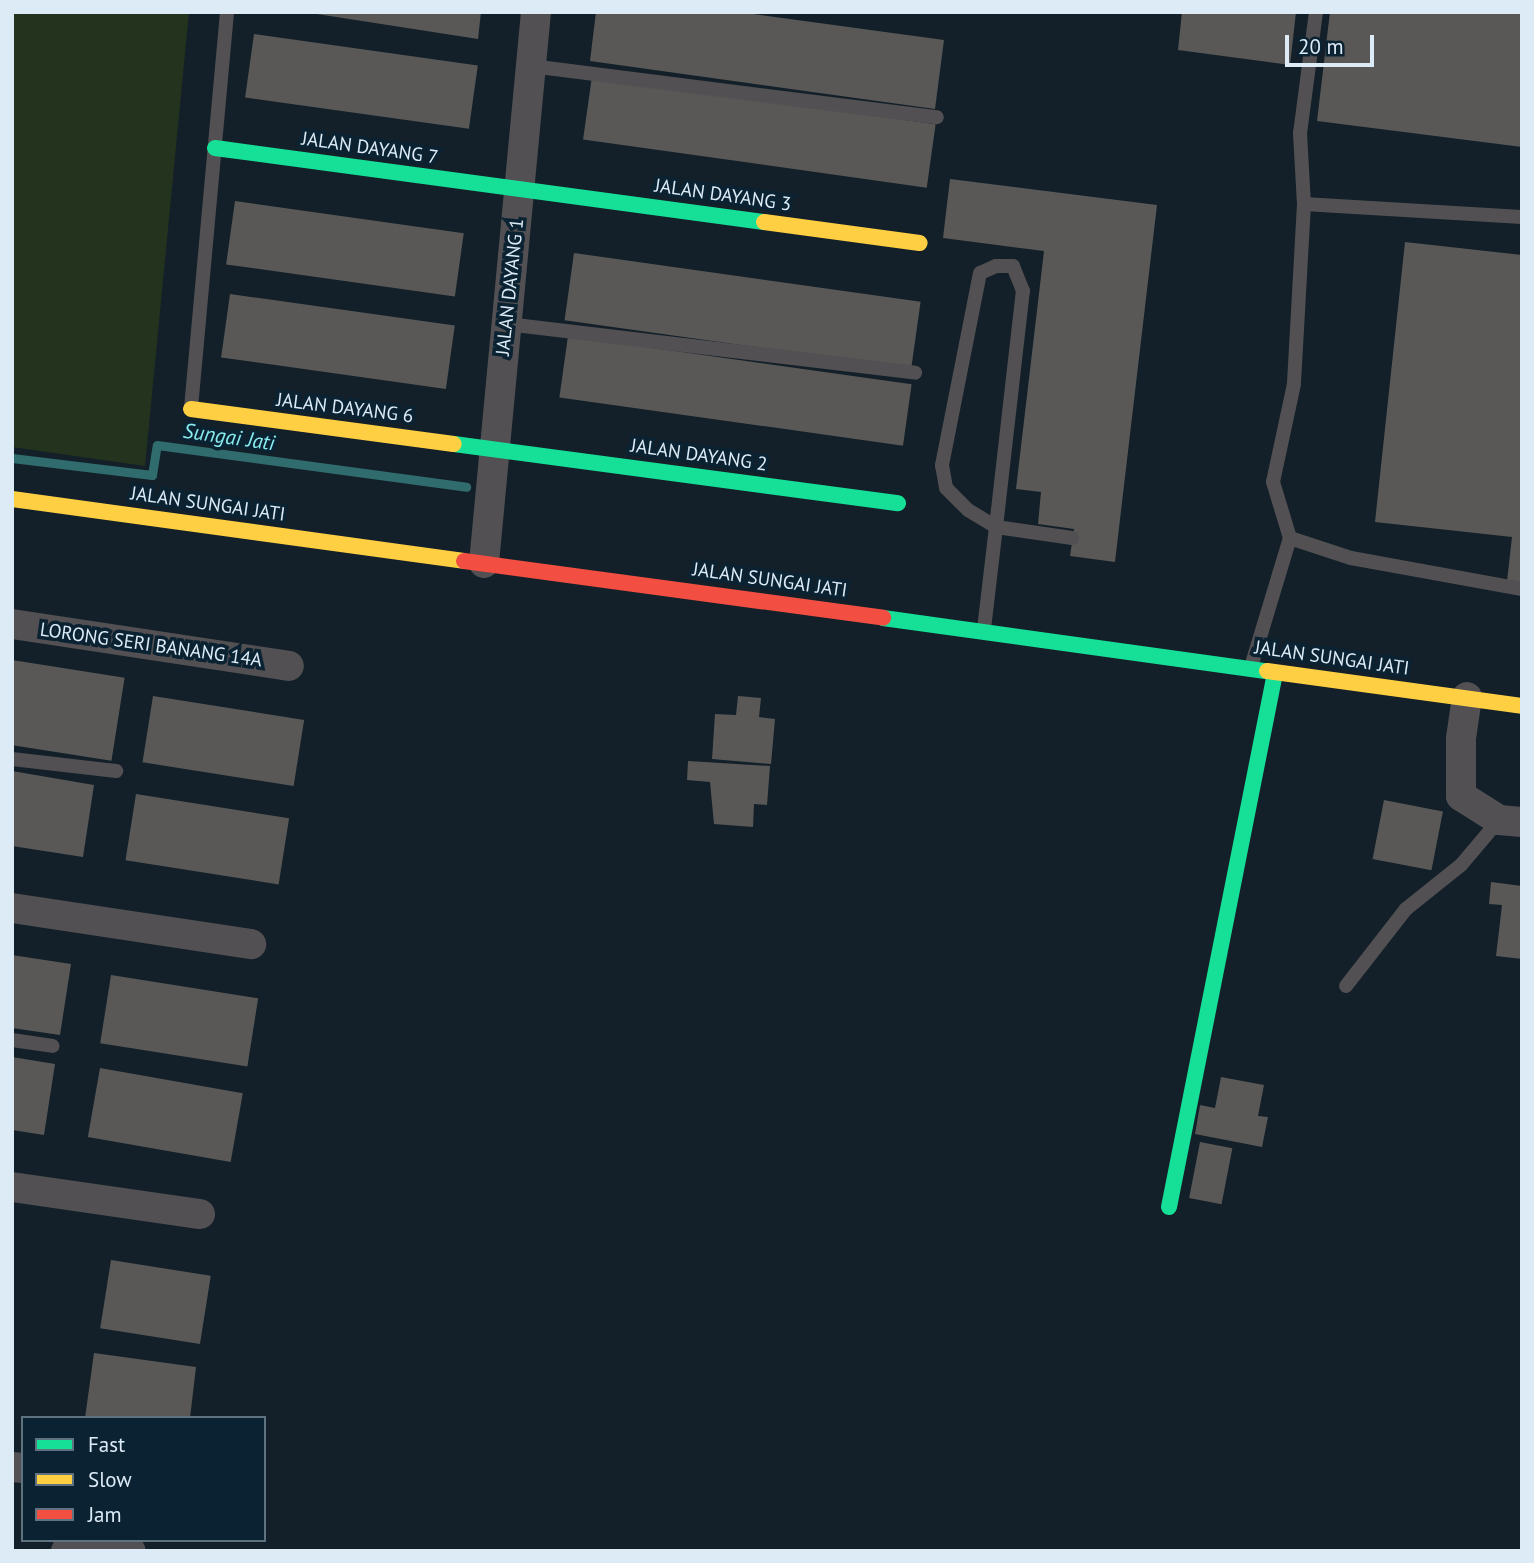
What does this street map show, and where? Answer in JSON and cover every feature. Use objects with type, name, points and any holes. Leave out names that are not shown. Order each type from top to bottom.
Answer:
[{"type":"street","name":"JALAN DAYANG 1","points":[[484,563],[536,12]]},
{"type":"street","name":"JALAN DAYANG 7","points":[[215,148],[520,189]]},
{"type":"street","name":"JALAN DAYANG 3","points":[[520,189],[920,243]]},
{"type":"street","name":"JALAN DAYANG 6","points":[[191,409],[495,449]]},
{"type":"street","name":"JALAN DAYANG 2","points":[[495,449],[898,503]]},
{"type":"street","name":"JALAN SUNGAI JATI","points":[[12,499],[984,630],[1522,706]]},
{"type":"street","name":"LORONG SERI BANANG 14A","points":[[12,624],[289,666]]},
{"type":"street","points":[[1169,1207],[1275,673]]},
{"type":"street","points":[[1467,697],[1461,738],[1461,796],[1511,821]]},
{"type":"street","points":[[12,908],[251,944]]},
{"type":"street","points":[[12,1186],[200,1214]]},
{"type":"street","points":[[66,1551],[85,1545],[131,1551]]},
{"type":"lane","points":[[191,409],[227,12]]},
{"type":"lane","points":[[1250,669],[1290,538],[1273,482],[1294,384],[1304,204],[1300,133],[1316,12]]},
{"type":"lane","points":[[531,66],[937,117]]},
{"type":"lane","points":[[1304,204],[1522,217]]},
{"type":"lane","points":[[984,630],[996,527],[1023,291],[1013,266],[981,273],[942,465],[946,488],[968,509],[996,527],[1072,538]]},
{"type":"lane","points":[[507,324],[915,373]]},
{"type":"lane","points":[[1290,538],[1351,558],[1522,589]]},
{"type":"lane","points":[[12,759],[116,771]]},
{"type":"lane","points":[[1346,986],[1406,909],[1511,821]]},
{"type":"lane","points":[[12,1040],[53,1046]]},
{"type":"green space","points":[[12,12],[189,12],[145,466],[12,447]]},
{"type":"building","points":[[304,12],[481,12],[478,39]]},
{"type":"building","points":[[596,12],[739,12],[944,40],[935,109],[590,61]]},
{"type":"building","points":[[1182,12],[1296,12],[1290,65],[1178,50]]},
{"type":"building","points":[[1330,12],[1522,12],[1522,147],[1317,121]]},
{"type":"building","points":[[254,34],[478,65],[469,129],[245,97]]},
{"type":"building","points":[[592,76],[936,124],[927,188],[583,139]]},
{"type":"building","points":[[950,179],[1157,205],[1115,562],[1070,556],[1074,529],[1038,524],[1041,492],[1016,489],[1044,251],[943,238]]},
{"type":"building","points":[[235,201],[464,233],[455,297],[226,264]]},
{"type":"building","points":[[1405,242],[1522,255],[1522,591],[1506,590],[1512,537],[1375,522]]},
{"type":"building","points":[[574,253],[921,302],[911,369],[565,320]]},
{"type":"building","points":[[230,294],[455,326],[446,389],[221,357]]},
{"type":"building","points":[[568,336],[912,384],[903,446],[559,397]]},
{"type":"building","points":[[12,660],[125,678],[111,761],[12,745]]},
{"type":"building","points":[[153,696],[304,720],[294,786],[143,762]]},
{"type":"building","points":[[738,696],[761,698],[759,717],[775,719],[771,764],[712,759],[715,714],[736,715]]},
{"type":"building","points":[[688,761],[770,766],[767,805],[754,804],[753,827],[714,824],[710,782],[687,780]]},
{"type":"building","points":[[12,771],[94,785],[83,857],[12,846]]},
{"type":"building","points":[[136,794],[289,818],[279,884],[126,860]]},
{"type":"building","points":[[1384,800],[1443,811],[1431,870],[1373,859]]},
{"type":"building","points":[[1491,882],[1522,886],[1522,959],[1496,956],[1502,905],[1489,904]]},
{"type":"building","points":[[12,955],[71,964],[60,1035],[12,1028]]},
{"type":"building","points":[[111,975],[258,998],[247,1066],[100,1043]]},
{"type":"building","points":[[12,1057],[55,1064],[44,1135],[12,1130]]},
{"type":"building","points":[[100,1068],[243,1093],[231,1162],[88,1137]]},
{"type":"building","points":[[1221,1077],[1264,1085],[1258,1116],[1268,1117],[1262,1147],[1195,1134],[1200,1105],[1215,1108]]},
{"type":"building","points":[[1200,1142],[1232,1148],[1222,1204],[1189,1198]]},
{"type":"building","points":[[111,1260],[211,1276],[200,1344],[100,1328]]},
{"type":"building","points":[[94,1353],[196,1367],[190,1416],[85,1416]]},
{"type":"waterway","name":"Sungai Jati","points":[[12,458],[152,475],[157,445],[466,487]]},
{"type":"traffic: fast","points":[[215,148],[764,222]]},
{"type":"traffic: fast","points":[[454,444],[898,503]]},
{"type":"traffic: fast","points":[[883,618],[1267,671]]},
{"type":"traffic: fast","points":[[1169,1207],[1275,673]]},
{"type":"traffic: slow","points":[[764,222],[920,243]]},
{"type":"traffic: slow","points":[[191,409],[454,444]]},
{"type":"traffic: slow","points":[[12,499],[464,561]]},
{"type":"traffic: slow","points":[[1267,671],[1522,706]]},
{"type":"traffic: jam","points":[[464,561],[883,618]]}]
